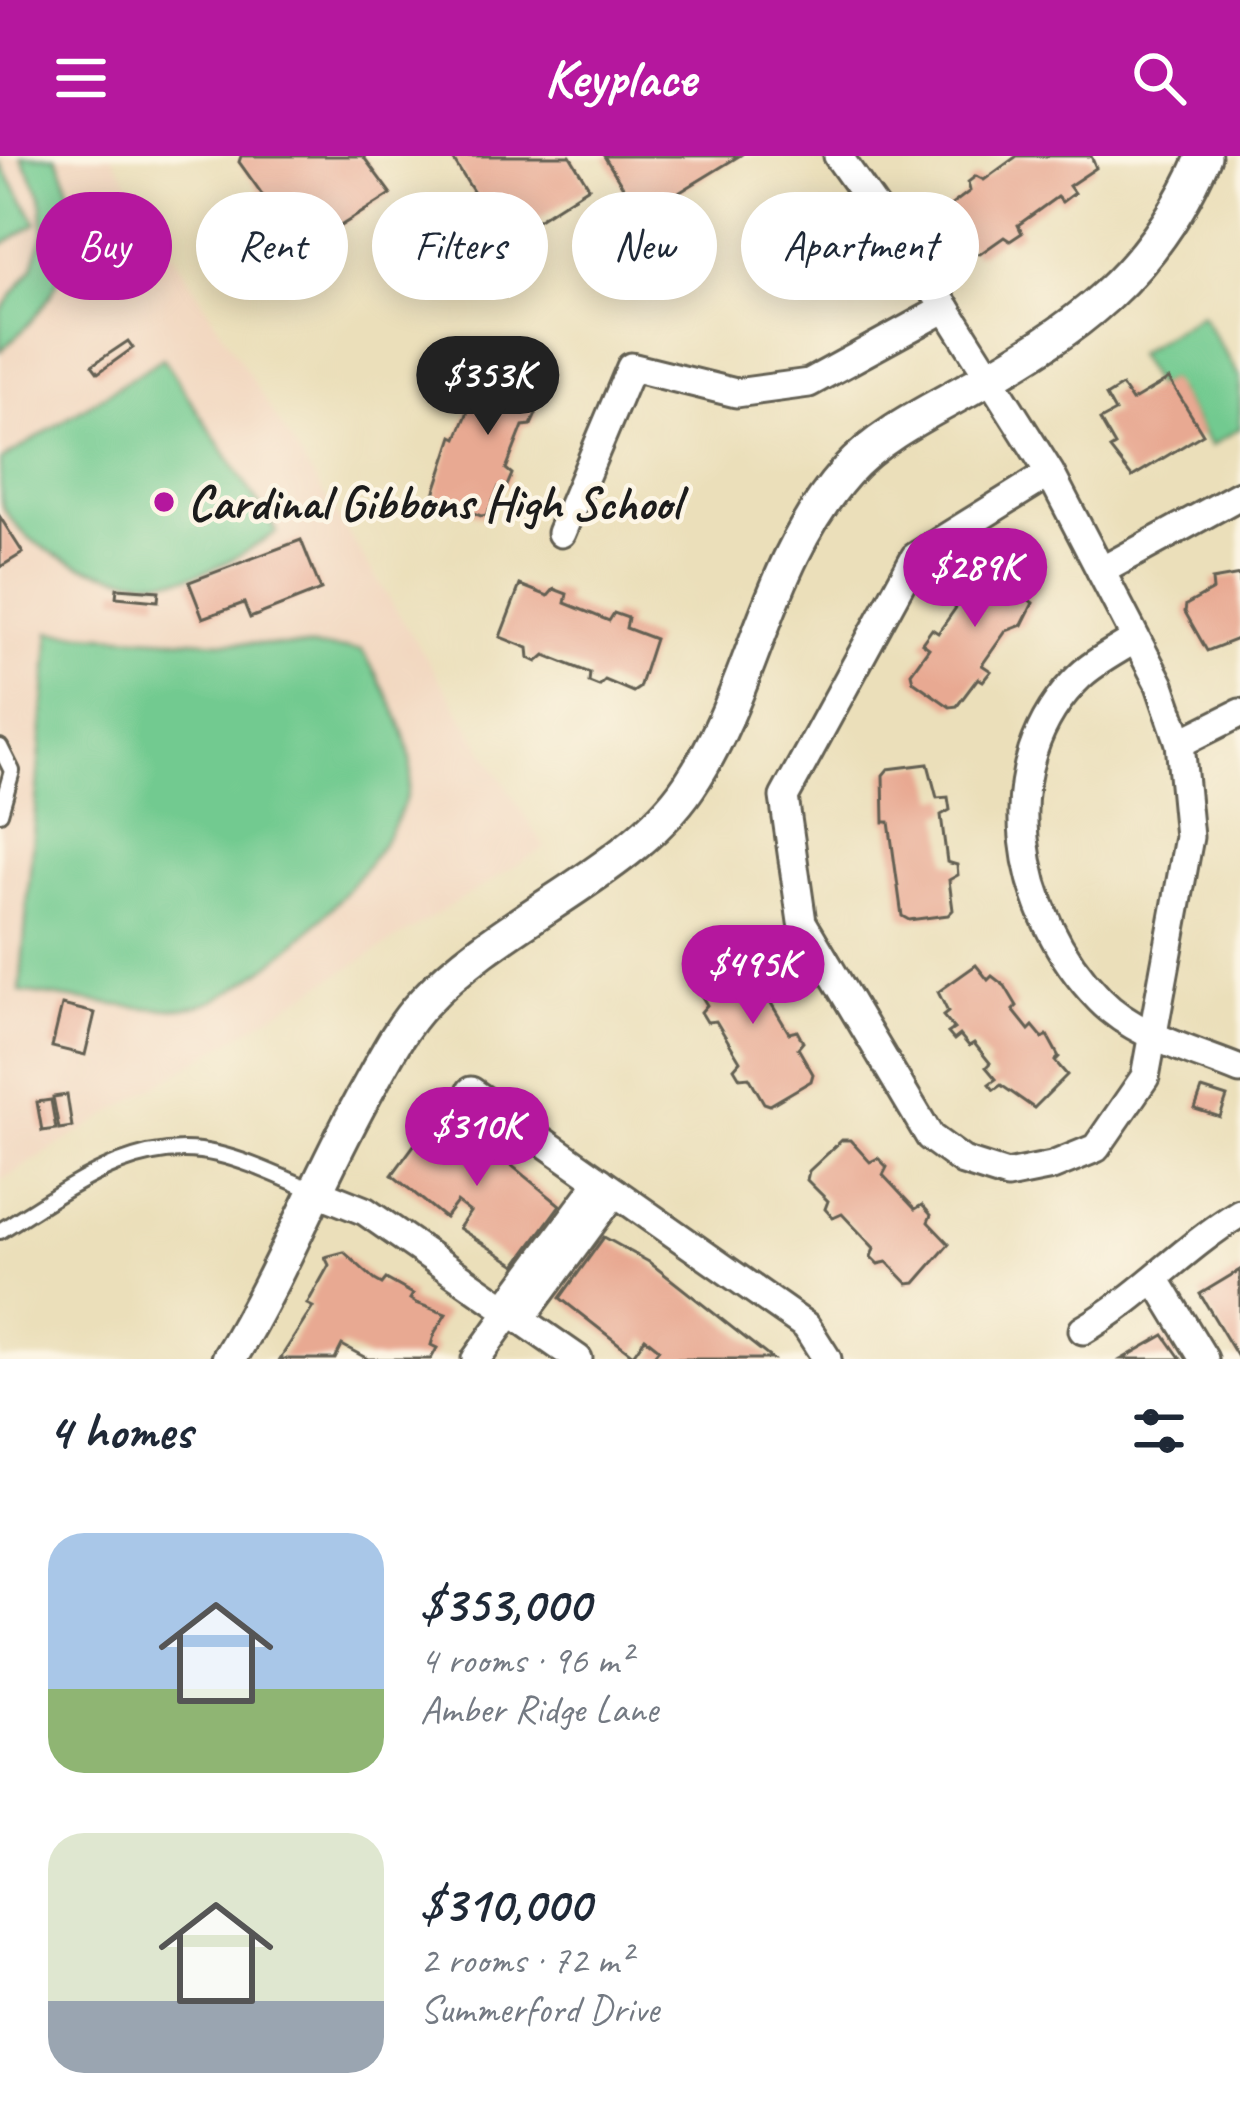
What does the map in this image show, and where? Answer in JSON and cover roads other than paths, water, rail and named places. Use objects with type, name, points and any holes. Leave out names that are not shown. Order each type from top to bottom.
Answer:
[{"type":"street","points":[[838,156],[946,308],[1050,473],[1160,685],[1180,743],[1189,837],[1144,1077],[1096,1148],[1052,1166],[1007,1174],[963,1161],[930,1138],[802,922],[784,796],[915,557],[1050,473]]},
{"type":"street","points":[[229,1359],[392,1045],[421,1004],[496,935],[642,838],[688,788],[716,738],[786,559],[848,470],[882,441],[1095,310],[1127,280],[1184,201],[1204,156]]},
{"type":"street","points":[[562,533],[632,367],[736,393],[809,382],[946,308]]},
{"type":"street","points":[[1101,571],[1240,495]]},
{"type":"street","points":[[1135,639],[1081,675],[1046,723],[1022,794],[1028,880],[1053,941],[1102,1003],[1155,1036],[1240,1070]]},
{"type":"street","points":[[1180,743],[1240,713]]},
{"type":"street","points":[[471,1091],[806,1326],[827,1359]]},
{"type":"street","points":[[476,1359],[607,1187]]},
{"type":"street","points":[[315,1190],[365,1210],[578,1359]]},
{"type":"street","points":[[1083,1330],[1156,1280],[1194,1241],[1240,1213]]},
{"type":"street","points":[[1156,1280],[1204,1359]]},
{"type":"lane","points":[[0,747],[12,771],[0,814]]},
{"type":"lane","points":[[0,1231],[97,1172],[149,1153],[211,1152],[315,1190]]},
{"type":"place","name":"Cardinal Gibbons High School","points":[[164,502]]}]
